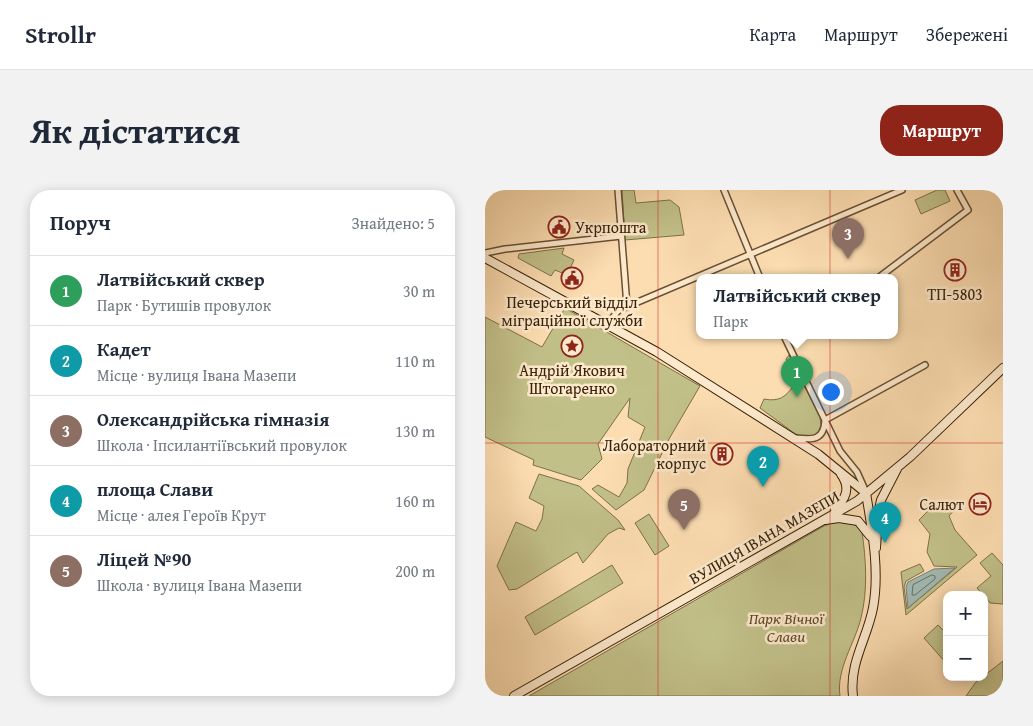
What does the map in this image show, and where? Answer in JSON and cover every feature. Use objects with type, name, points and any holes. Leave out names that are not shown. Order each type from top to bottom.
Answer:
[{"type":"main road","points":[[485,258],[607,323],[794,438],[837,467],[866,493],[873,543],[873,607],[853,666],[853,696]]},
{"type":"main road","name":"ВУЛИЦЯ ІВАНА МАЗЕПИ","points":[[514,696],[866,493],[901,464],[1003,368]]},
{"type":"main road","points":[[874,560],[881,500],[901,464]]},
{"type":"main road","points":[[821,520],[844,500],[847,487],[837,467]]},
{"type":"main road","points":[[821,520],[839,518],[858,521],[873,543]]},
{"type":"street","points":[[618,190],[627,306]]},
{"type":"street","points":[[724,190],[758,274]]},
{"type":"street","points":[[702,274],[902,190]]},
{"type":"street","points":[[883,274],[968,210],[957,190]]},
{"type":"street","points":[[485,253],[621,236]]},
{"type":"street","points":[[607,323],[612,315],[627,306],[696,277]]},
{"type":"street","points":[[785,339],[840,451],[857,472],[866,493]]},
{"type":"street","points":[[825,420],[925,365]]},
{"type":"street","points":[[794,438],[811,440],[820,437],[825,420]]},
{"type":"green space","points":[[622,190],[634,190],[636,203],[670,200],[679,207],[684,235],[625,240]]},
{"type":"green space","points":[[937,190],[945,190],[950,201],[921,214],[915,200]]},
{"type":"green space","points":[[564,248],[562,254],[574,260],[567,275],[555,270],[551,276],[518,258],[519,254]]},
{"type":"green space","points":[[565,308],[700,386],[669,439],[644,490],[616,510],[592,489],[598,485],[619,497],[627,483],[628,469],[645,427],[628,417],[630,398],[598,444],[602,459],[581,480],[533,465],[534,460],[485,437],[485,317],[542,347]]},
{"type":"green space","points":[[789,355],[820,417],[821,426],[817,435],[806,439],[794,433],[760,408],[764,399],[774,400],[782,398],[794,385],[791,367],[786,359]]},
{"type":"green space","points":[[539,474],[579,486],[618,520],[625,530],[619,528],[608,534],[583,563],[577,552],[517,589],[509,590],[497,566],[516,522],[536,531],[542,519],[544,506],[529,498]]},
{"type":"green space","points":[[946,501],[958,506],[949,516],[955,530],[977,555],[906,615],[901,572],[920,564],[924,571],[906,581],[904,587],[907,609],[957,567],[934,566],[927,552],[930,534],[919,520],[934,505]]},
{"type":"green space","points":[[649,514],[669,546],[655,555],[635,523]]},
{"type":"green space","name":"Парк Вічної Слави","points":[[838,521],[852,522],[862,532],[866,575],[865,597],[861,618],[843,666],[840,696],[529,696],[824,526]]},
{"type":"green space","points":[[992,553],[1003,565],[1003,604],[990,603],[988,601],[988,591],[980,591],[977,588],[991,576],[980,563]]},
{"type":"green space","points":[[612,565],[623,583],[535,635],[525,617]]},
{"type":"green space","points":[[938,625],[943,630],[943,660],[924,638]]},
{"type":"green space","points":[[1003,661],[1003,690],[992,696],[966,696],[977,681],[988,681],[988,673]]},
{"type":"water","points":[[955,568],[908,608],[906,587],[908,582],[934,569]]},
{"type":"place","name":"Укрпошта","points":[[559,227]]},
{"type":"place","name":"Олександрійська гімназія","points":[[848,259]]},
{"type":"place","name":"ТП-5803","points":[[955,270]]},
{"type":"place","name":"Печерський відділ міграційної служби","points":[[572,278]]},
{"type":"place","name":"Андрій Якович Штогаренко","points":[[572,346]]},
{"type":"place","name":"Латвійський сквер","points":[[797,397]]},
{"type":"place","name":"Лабораторний корпус","points":[[722,454]]},
{"type":"place","name":"Кадет","points":[[763,487]]},
{"type":"place","name":"Салют","points":[[980,504]]},
{"type":"place","name":"Ліцей №90","points":[[684,530]]},
{"type":"place","name":"площа Слави","points":[[885,543]]}]
